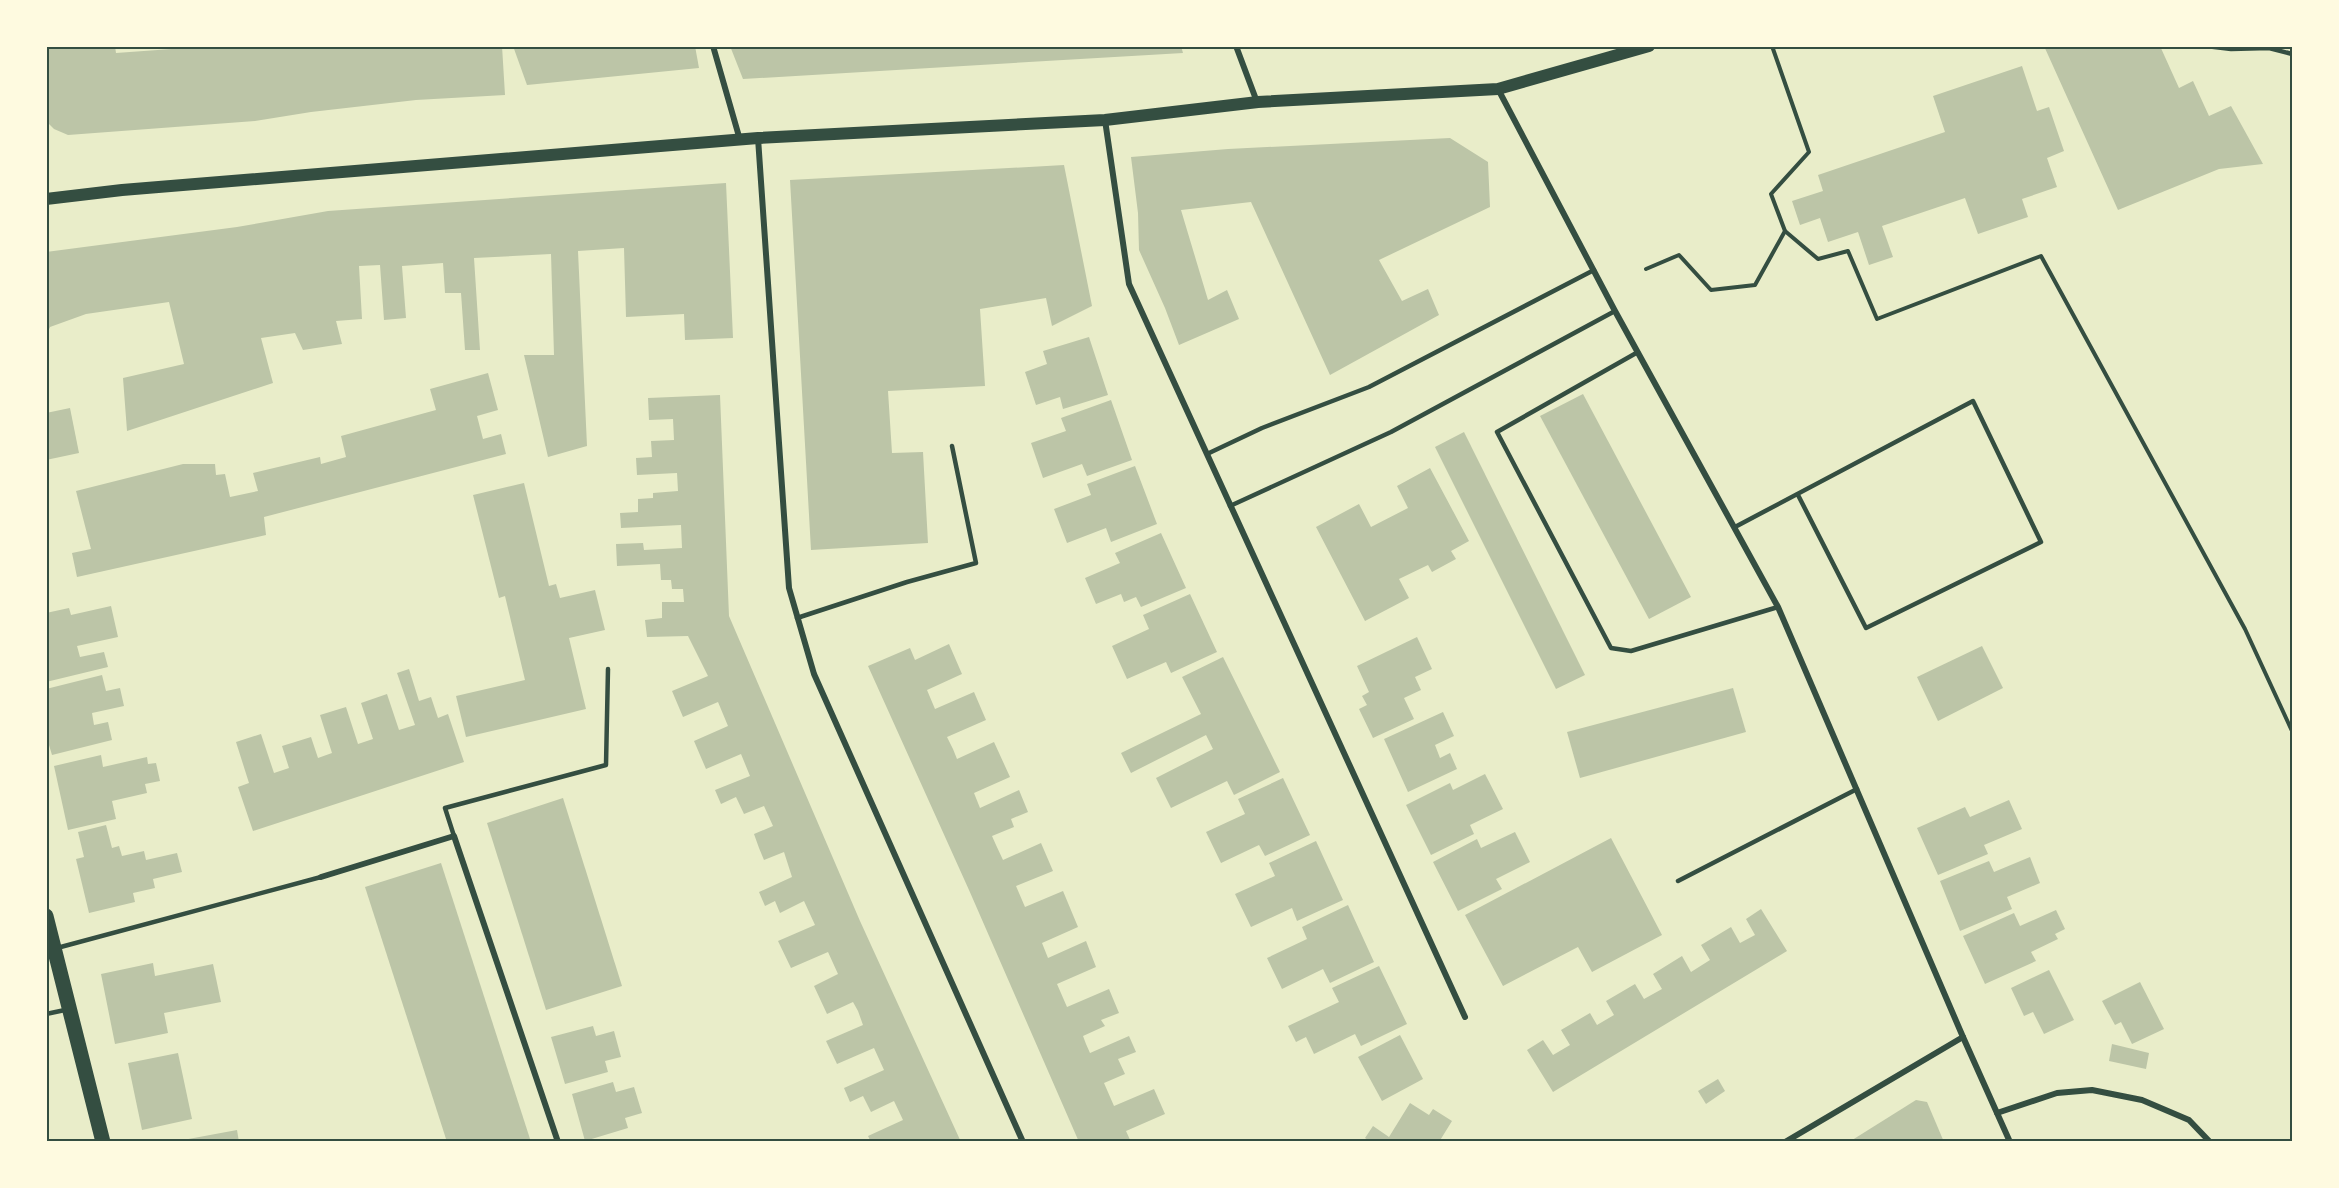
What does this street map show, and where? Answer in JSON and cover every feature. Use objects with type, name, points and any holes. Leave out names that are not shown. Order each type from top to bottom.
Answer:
[{"type":"main road","points":[[46,199],[122,190],[759,138],[1105,120],[1258,102],[1498,89],[1649,46]]},
{"type":"main road","points":[[46,916],[103,1142]]},
{"type":"street","points":[[713,46],[740,140]]},
{"type":"street","points":[[1236,46],[1258,102]]},
{"type":"street","points":[[1498,89],[1615,311],[1779,607],[2010,1142]]},
{"type":"street","points":[[1105,120],[1129,284],[1465,1017]]},
{"type":"street","points":[[759,138],[789,588],[818,685],[1023,1142]]},
{"type":"street","points":[[321,877],[454,836],[558,1142]]},
{"type":"street","points":[[1785,1142],[1963,1037]]},
{"type":"street","points":[[1997,1113],[2057,1093],[2092,1089],[2142,1100],[2189,1120],[2211,1142]]},
{"type":"lane","points":[[2206,46],[2231,49],[2269,48],[2292,54]]},
{"type":"lane","points":[[1207,454],[1262,428],[1369,387],[1594,270]]},
{"type":"lane","points":[[1230,506],[1391,432],[1615,311]]},
{"type":"lane","points":[[1638,352],[1497,432],[1611,648],[1631,651],[1779,607]]},
{"type":"lane","points":[[1735,527],[1972,401],[2041,542],[1866,628],[1798,495]]},
{"type":"lane","points":[[797,618],[907,582],[976,563],[952,446]]},
{"type":"lane","points":[[454,836],[445,808],[606,765],[608,669]]},
{"type":"lane","points":[[1678,881],[1857,789]]},
{"type":"lane","points":[[54,949],[321,877]]},
{"type":"lane","points":[[46,1014],[71,1008]]},
{"type":"path","points":[[1772,46],[1809,152],[1771,194],[1785,231],[1818,259],[1848,251],[1877,319],[2041,256],[2244,629],[2292,732]]},
{"type":"path","points":[[1646,268],[1678,255],[1711,290],[1755,285],[1785,231]]},
{"type":"building","points":[[46,46],[115,46],[116,53],[213,46],[251,46],[252,48],[252,46],[502,46],[505,95],[416,100],[255,121],[68,135],[54,129],[46,121]]},
{"type":"building","points":[[513,46],[695,46],[699,68],[527,85]]},
{"type":"building","points":[[730,46],[1181,46],[1183,53],[743,79]]},
{"type":"building","points":[[2044,46],[2160,46],[2179,88],[2193,81],[2209,116],[2231,106],[2263,164],[2219,169],[2118,210]]},
{"type":"building","points":[[2022,66],[2037,111],[2049,107],[2064,151],[2047,158],[2057,187],[2022,199],[2028,217],[1978,234],[1965,198],[1882,226],[1893,257],[1869,265],[1858,232],[1828,242],[1820,218],[1800,225],[1792,201],[1823,191],[1818,175],[1945,132],[1933,96]]},
{"type":"building","points":[[1450,138],[1488,162],[1490,207],[1379,260],[1402,301],[1428,289],[1439,315],[1330,375],[1251,202],[1181,210],[1208,300],[1227,290],[1239,319],[1179,345],[1139,250],[1138,213],[1131,157],[1228,149]]},
{"type":"building","points":[[1064,165],[1092,306],[1052,326],[1046,298],[980,309],[985,386],[888,391],[892,453],[923,452],[928,543],[811,550],[790,180]]},
{"type":"building","points":[[726,183],[733,338],[685,340],[684,314],[626,317],[624,248],[578,251],[587,446],[548,457],[524,355],[554,355],[551,254],[474,258],[480,350],[465,350],[461,293],[445,293],[443,263],[402,266],[406,318],[384,320],[380,265],[359,266],[362,319],[336,321],[342,344],[303,350],[295,333],[261,338],[273,383],[127,431],[123,378],[184,364],[169,302],[86,314],[50,327],[46,336],[46,252],[237,227],[328,211]]},
{"type":"building","points":[[1089,337],[1108,395],[1063,409],[1060,397],[1036,405],[1025,372],[1047,364],[1043,351]]},
{"type":"building","points":[[488,373],[498,410],[477,416],[483,439],[501,434],[506,454],[264,517],[266,535],[77,577],[72,553],[91,549],[76,491],[183,464],[215,464],[216,475],[225,474],[230,497],[258,491],[253,473],[320,457],[321,464],[346,457],[341,436],[436,410],[430,389]]},
{"type":"building","points":[[1583,394],[1691,597],[1649,619],[1540,416]]},
{"type":"building","points":[[720,395],[729,616],[860,921],[961,1142],[871,1142],[868,1136],[903,1120],[894,1101],[871,1112],[863,1096],[850,1102],[844,1088],[884,1070],[874,1048],[837,1064],[826,1041],[863,1025],[858,1011],[853,1002],[827,1014],[814,986],[838,974],[828,952],[791,968],[778,941],[815,925],[804,901],[780,913],[775,901],[765,906],[759,892],[792,877],[784,852],[764,860],[759,848],[754,834],[773,826],[764,806],[744,814],[736,797],[721,804],[715,790],[750,776],[741,754],[706,769],[694,741],[728,726],[718,702],[683,717],[672,691],[708,676],[688,636],[647,637],[645,620],[662,618],[662,602],[684,602],[683,589],[672,589],[671,580],[661,580],[660,564],[617,566],[616,544],[643,543],[644,550],[682,548],[681,525],[621,528],[620,513],[638,512],[638,499],[653,498],[653,493],[678,491],[677,473],[637,475],[636,458],[652,457],[651,441],[674,440],[673,419],[649,420],[648,398]]},
{"type":"building","points":[[1111,400],[1132,460],[1087,476],[1082,464],[1043,478],[1031,443],[1066,431],[1061,418]]},
{"type":"building","points":[[70,408],[79,453],[46,460],[46,413]]},
{"type":"building","points":[[1464,432],[1585,675],[1556,689],[1435,447]]},
{"type":"building","points":[[1135,466],[1157,524],[1111,542],[1106,528],[1067,543],[1054,509],[1091,495],[1087,484]]},
{"type":"building","points":[[1430,468],[1469,541],[1451,551],[1456,559],[1432,572],[1428,565],[1399,579],[1409,598],[1365,621],[1316,527],[1359,504],[1371,527],[1408,508],[1397,486]]},
{"type":"building","points":[[524,483],[549,586],[556,584],[560,598],[595,590],[605,630],[569,638],[586,709],[466,737],[456,696],[525,680],[505,596],[499,598],[473,495]]},
{"type":"building","points":[[1161,533],[1186,588],[1141,607],[1136,597],[1124,602],[1121,594],[1096,604],[1085,578],[1120,563],[1115,553]]},
{"type":"building","points":[[1190,594],[1217,652],[1171,673],[1166,662],[1127,679],[1112,646],[1149,629],[1143,615]]},
{"type":"building","points":[[111,606],[118,637],[77,646],[80,657],[104,652],[108,667],[46,682],[46,613],[69,608],[71,615]]},
{"type":"building","points":[[1417,637],[1432,669],[1415,677],[1421,690],[1404,698],[1414,719],[1373,738],[1359,709],[1367,705],[1362,696],[1369,692],[1357,666]]},
{"type":"building","points":[[949,644],[962,674],[927,690],[935,709],[974,692],[986,720],[947,737],[957,759],[994,742],[1010,777],[974,793],[980,808],[1019,790],[1028,812],[1011,819],[1014,827],[992,836],[996,845],[1003,860],[1041,843],[1053,871],[1016,886],[1025,907],[1063,891],[1078,927],[1042,943],[1048,958],[1086,941],[1096,967],[1057,984],[1067,1007],[1109,989],[1119,1013],[1101,1020],[1105,1026],[1083,1036],[1090,1053],[1129,1036],[1136,1052],[1118,1059],[1125,1074],[1104,1083],[1114,1106],[1154,1089],[1165,1114],[1126,1131],[1131,1142],[1079,1142],[868,666],[910,648],[915,660]]},
{"type":"building","points":[[1982,646],[2003,688],[1938,721],[1917,677]]},
{"type":"building","points":[[1223,657],[1280,772],[1234,795],[1227,781],[1171,808],[1156,778],[1213,749],[1206,735],[1131,773],[1121,753],[1201,714],[1182,677]]},
{"type":"building","points":[[409,669],[419,701],[431,697],[438,718],[448,714],[464,762],[253,831],[238,787],[249,783],[236,742],[261,734],[274,773],[289,768],[282,746],[311,737],[318,758],[332,753],[320,715],[346,707],[358,744],[373,739],[361,703],[387,694],[399,730],[415,725],[397,673]]},
{"type":"building","points":[[102,675],[106,691],[120,688],[124,706],[92,713],[94,725],[108,722],[112,740],[52,755],[46,735],[46,689]]},
{"type":"building","points":[[1733,688],[1746,732],[1580,778],[1567,732]]},
{"type":"building","points":[[1443,712],[1454,736],[1435,745],[1440,758],[1450,753],[1457,769],[1408,792],[1384,739]]},
{"type":"building","points":[[101,755],[103,767],[147,757],[148,764],[156,763],[160,781],[145,784],[147,793],[112,801],[116,819],[68,830],[54,766]]},
{"type":"building","points":[[1485,774],[1503,809],[1470,825],[1474,834],[1431,855],[1406,805],[1450,783],[1453,790]]},
{"type":"building","points":[[1283,778],[1310,835],[1265,856],[1259,845],[1221,863],[1206,832],[1245,814],[1238,799]]},
{"type":"building","points":[[563,798],[622,986],[546,1010],[487,823]]},
{"type":"building","points":[[2009,800],[2022,829],[1984,845],[1988,854],[1938,875],[1917,828],[1965,807],[1970,817]]},
{"type":"building","points":[[106,825],[112,848],[119,846],[122,856],[144,851],[146,860],[177,853],[182,872],[153,879],[155,888],[133,893],[135,902],[89,913],[76,859],[84,857],[78,832]]},
{"type":"building","points":[[1515,832],[1530,862],[1496,879],[1502,889],[1458,911],[1433,862],[1477,839],[1481,848]]},
{"type":"building","points":[[1611,838],[1662,935],[1592,972],[1578,947],[1503,986],[1465,915]]},
{"type":"building","points":[[1316,841],[1343,900],[1297,921],[1292,908],[1251,927],[1235,894],[1275,876],[1269,863]]},
{"type":"building","points":[[2030,857],[2040,883],[2007,897],[2012,909],[1960,931],[1940,881],[1989,861],[1994,872]]},
{"type":"building","points":[[441,863],[531,1142],[447,1142],[365,887]]},
{"type":"building","points":[[1348,905],[1374,962],[1330,983],[1323,969],[1282,989],[1267,958],[1307,939],[1302,927]]},
{"type":"building","points":[[1761,909],[1787,951],[1553,1092],[1527,1050],[1543,1040],[1553,1055],[1570,1045],[1561,1030],[1590,1013],[1597,1025],[1614,1015],[1606,1001],[1635,984],[1644,999],[1662,989],[1653,974],[1682,956],[1691,972],[1710,960],[1701,945],[1731,927],[1740,943],[1755,935],[1746,919]]},
{"type":"building","points":[[2056,910],[2065,929],[2055,934],[2058,939],[2031,952],[2036,961],[1985,984],[1963,936],[2014,913],[2020,926]]},
{"type":"building","points":[[153,963],[155,976],[213,964],[221,1002],[164,1013],[168,1033],[115,1044],[101,974]]},
{"type":"building","points":[[1379,966],[1407,1024],[1361,1046],[1355,1034],[1314,1054],[1306,1037],[1296,1042],[1288,1026],[1339,1002],[1332,988]]},
{"type":"building","points":[[2049,970],[2074,1020],[2044,1034],[2033,1012],[2024,1016],[2011,988]]},
{"type":"building","points":[[2140,982],[2164,1029],[2132,1044],[2121,1022],[2115,1025],[2102,1001]]},
{"type":"building","points":[[593,1026],[596,1036],[614,1031],[621,1057],[605,1061],[608,1072],[565,1084],[551,1037]]},
{"type":"building","points":[[1400,1035],[1423,1079],[1382,1101],[1358,1057]]},
{"type":"building","points":[[2112,1044],[2149,1053],[2146,1069],[2109,1061]]},
{"type":"building","points":[[178,1053],[192,1119],[142,1130],[128,1063]]},
{"type":"building","points":[[1718,1079],[1725,1091],[1706,1104],[1698,1091]]},
{"type":"building","points":[[613,1082],[616,1092],[634,1087],[642,1113],[625,1118],[628,1128],[585,1141],[572,1094]]},
{"type":"building","points":[[1916,1100],[1927,1102],[1944,1142],[1849,1142]]},
{"type":"building","points":[[1410,1103],[1429,1115],[1433,1109],[1452,1121],[1439,1142],[1371,1142],[1365,1138],[1373,1126],[1389,1137]]},
{"type":"building","points":[[237,1130],[239,1142],[183,1142],[183,1140]]}]
